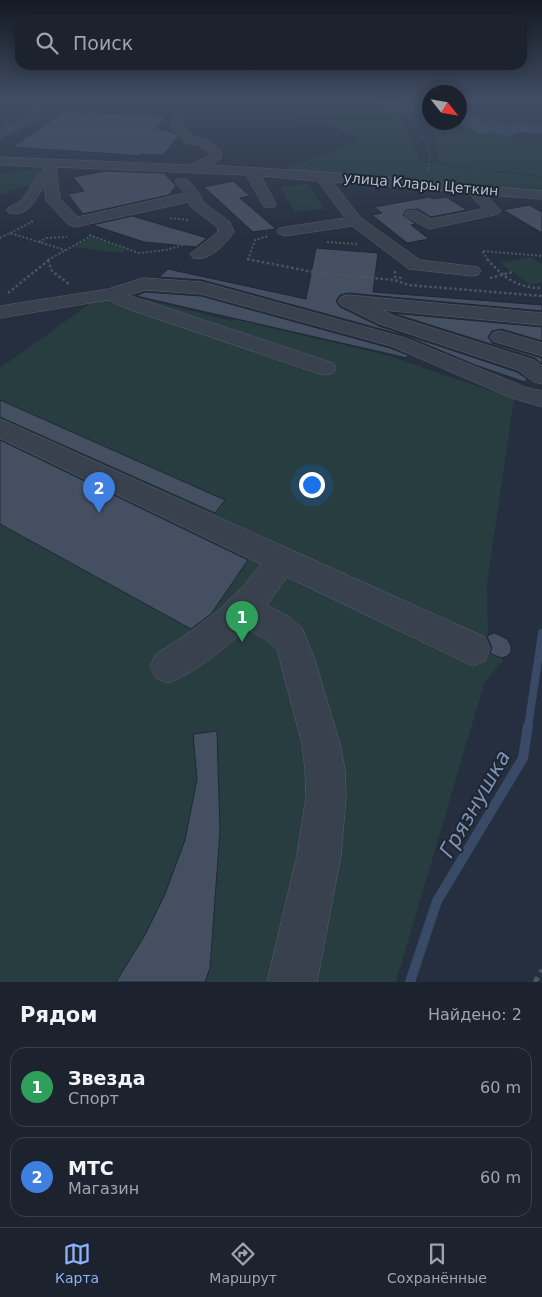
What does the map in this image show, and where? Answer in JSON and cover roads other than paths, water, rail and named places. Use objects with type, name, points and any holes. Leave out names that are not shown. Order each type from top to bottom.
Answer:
[{"type":"street","points":[[190,168],[216,158],[214,151],[206,145]]},
{"type":"street","points":[[0,161],[6,155],[18,152],[145,160],[158,167]]},
{"type":"street","name":"улица Клары Цеткин","points":[[0,161],[47,168],[158,167],[249,171],[473,189],[540,197]]},
{"type":"street","points":[[14,210],[25,205],[47,168]]},
{"type":"street","points":[[47,168],[53,200],[75,222],[120,212],[195,200]]},
{"type":"street","points":[[176,168],[174,172],[195,200],[224,225],[226,232],[200,254]]},
{"type":"street","points":[[249,171],[254,175],[269,204]]},
{"type":"street","points":[[323,176],[324,180],[355,221],[415,265],[472,271]]},
{"type":"street","points":[[384,182],[391,187],[410,211],[429,224],[493,211],[473,189]]},
{"type":"street","points":[[174,216],[195,200]]},
{"type":"street","points":[[285,231],[355,221]]},
{"type":"street","points":[[303,228],[309,235],[341,239],[344,236],[331,225]]},
{"type":"street","points":[[3,302],[87,298],[110,294],[144,284],[202,288],[398,342],[517,392],[542,398]]},
{"type":"street","points":[[110,294],[135,305],[325,368]]},
{"type":"street","points":[[542,319],[348,301],[387,320],[526,365],[542,377]]},
{"type":"street","points":[[474,330],[542,350]]},
{"type":"street","points":[[0,428],[473,649]]},
{"type":"street","points":[[168,666],[212,638],[244,610],[270,579],[281,560]]},
{"type":"street","points":[[244,610],[277,628],[290,639],[297,657],[321,744],[325,770],[326,797],[319,855],[292,982]]},
{"type":"waterway","name":"Грязнушка","points":[[528,727],[542,633]]},
{"type":"waterway","name":"Грязнушка","points":[[410,982],[437,901],[523,758],[528,726]]},
{"type":"place","name":"МТС","points":[[99,513]]},
{"type":"place","name":"Звезда","points":[[242,642]]}]
